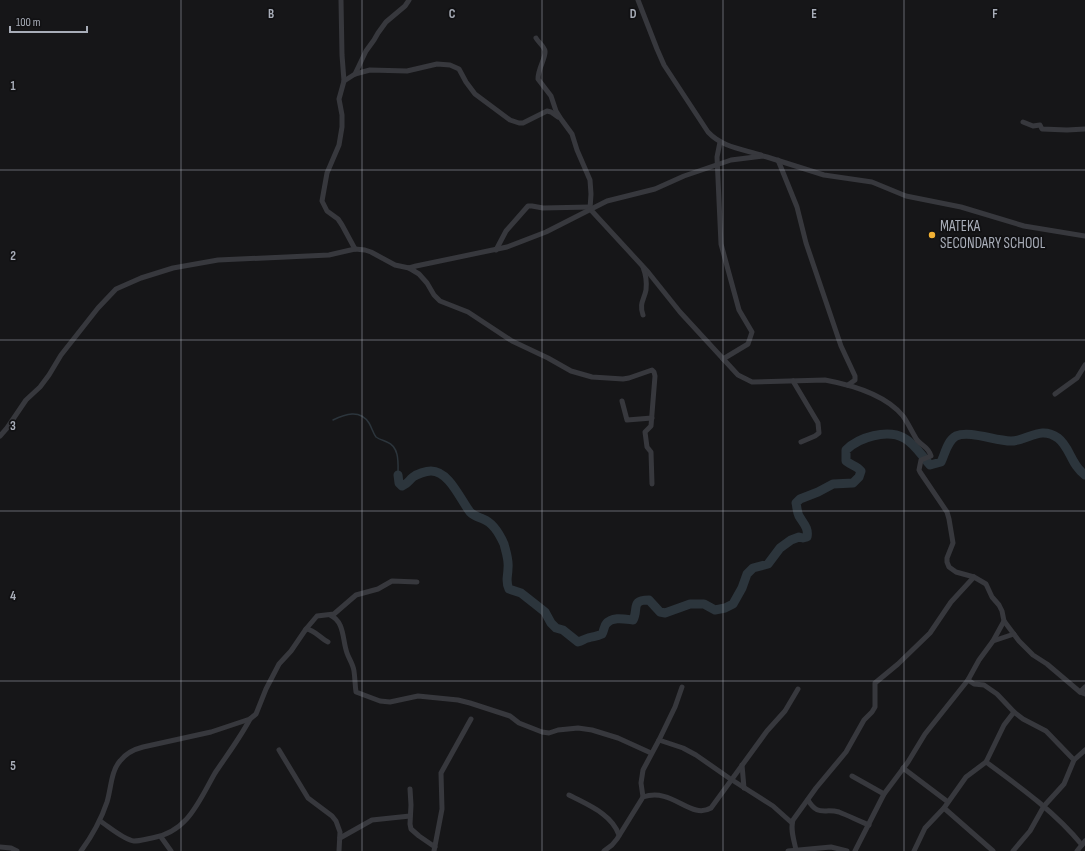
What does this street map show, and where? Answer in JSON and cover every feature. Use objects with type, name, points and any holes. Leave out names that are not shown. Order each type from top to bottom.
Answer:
[{"type":"street","points":[[341,0],[344,80],[339,100],[342,118],[340,140],[327,173],[322,201],[327,211],[338,219],[355,249]]},
{"type":"street","points":[[355,74],[366,50],[378,32],[386,22],[405,6],[409,0]]},
{"type":"street","points":[[638,0],[664,65],[708,132],[720,142],[824,175],[872,182],[906,196],[961,207],[1024,226],[1085,236]]},
{"type":"street","points":[[536,38],[545,49],[545,56],[539,68],[538,79],[551,96],[560,118],[572,134],[590,180],[590,208],[643,267],[680,312],[738,375],[752,382],[825,380],[848,385],[868,392],[892,406],[902,416],[918,441],[929,449],[930,456],[921,460],[919,470],[949,519],[953,543],[947,558],[949,567],[956,572],[986,584],[992,597],[1002,611],[1004,621],[1033,654],[1083,693],[1085,687]]},
{"type":"street","points":[[344,80],[355,74],[378,70],[407,71],[437,64],[450,65],[459,68],[464,79],[475,94],[510,120],[523,123],[547,111],[560,118]]},
{"type":"street","points":[[1023,122],[1033,126],[1040,125],[1042,129],[1085,129]]},
{"type":"street","points":[[720,142],[716,157],[718,165],[722,252],[739,310],[752,332],[748,344],[723,359]]},
{"type":"street","points":[[409,268],[507,247],[546,232],[590,208],[607,201],[655,189],[684,176],[731,160],[763,156]]},
{"type":"street","points":[[778,160],[797,207],[806,243],[842,346],[855,376],[855,380],[848,385]]},
{"type":"street","points":[[496,250],[506,231],[530,205],[543,208],[590,208]]},
{"type":"street","points":[[0,436],[26,400],[40,387],[61,354],[98,308],[116,289],[141,278],[173,268],[218,260],[329,255],[355,249],[365,250],[395,265],[409,268],[427,282],[437,299],[468,312],[512,341],[571,371],[592,377],[622,379],[652,370],[655,376],[651,428],[645,432],[647,447],[651,452],[652,484]]},
{"type":"street","points":[[643,267],[646,283],[641,305],[643,315]]},
{"type":"street","points":[[1055,394],[1077,378],[1085,365]]},
{"type":"street","points":[[793,380],[820,430],[816,436],[801,442]]},
{"type":"street","points":[[622,401],[627,420],[652,418]]},
{"type":"street","points":[[796,850],[792,834],[792,824],[796,815],[828,772],[846,752],[864,720],[875,707],[874,686],[877,680],[898,664],[930,633],[951,602],[974,578]]},
{"type":"street","points":[[81,851],[100,820],[115,769],[127,754],[135,749],[211,732],[250,719],[256,714],[266,689],[279,664],[291,651],[306,628],[317,616],[337,611],[359,593],[378,589],[392,581],[417,582]]},
{"type":"street","points":[[329,614],[338,621],[342,630],[347,654],[352,664],[356,692],[385,702],[418,696],[470,702],[510,716],[518,723],[542,732],[549,733],[558,730],[578,728],[592,730],[618,738],[651,753]]},
{"type":"street","points":[[856,851],[884,794],[925,734],[968,680],[1004,621]]},
{"type":"street","points":[[306,628],[313,631],[323,640],[328,642]]},
{"type":"street","points":[[993,641],[1014,634]]},
{"type":"street","points":[[968,680],[974,684],[984,685],[997,694],[1014,712],[1046,731],[1074,760]]},
{"type":"street","points":[[608,850],[643,797],[641,783],[642,773],[675,707],[682,687]]},
{"type":"street","points":[[643,797],[653,795],[666,796],[698,811],[705,811],[711,808],[767,731],[785,711],[798,689]]},
{"type":"street","points":[[914,851],[925,828],[944,808],[966,777],[986,762],[1004,725],[1014,712]]},
{"type":"street","points":[[100,820],[133,841],[162,837],[170,833],[181,824],[198,805],[215,774],[238,741],[250,719]]},
{"type":"street","points":[[410,789],[411,829],[434,849],[442,809],[441,773],[471,719]]},
{"type":"street","points":[[659,740],[683,748],[696,755],[773,806],[792,824]]},
{"type":"street","points":[[279,750],[308,798],[332,816],[336,821],[340,832],[339,851]]},
{"type":"street","points":[[1013,851],[1030,830],[1044,806],[1064,784],[1074,760],[1085,750]]},
{"type":"street","points":[[986,762],[1044,806],[1054,817],[1084,843],[1077,851]]},
{"type":"street","points":[[742,765],[744,788]]},
{"type":"street","points":[[903,768],[948,802]]},
{"type":"street","points":[[852,776],[884,794]]},
{"type":"street","points":[[569,795],[610,819],[617,828],[619,835]]},
{"type":"street","points":[[808,800],[813,808],[819,811],[838,812],[869,825]]},
{"type":"street","points":[[944,808],[993,851]]},
{"type":"street","points":[[340,838],[372,820],[410,816]]},
{"type":"street","points":[[162,837],[171,851]]},
{"type":"street","points":[[0,847],[11,848],[16,851]]},
{"type":"street","points":[[788,851],[831,847],[847,851]]},
{"type":"waterway","points":[[333,420],[352,414],[357,414],[365,419],[369,423],[376,437],[391,444],[394,448],[398,461],[398,475]]},
{"type":"waterway","points":[[398,475],[399,483],[402,486],[411,478],[424,472],[431,471],[437,472],[449,481],[470,512],[490,523],[498,533],[504,544],[508,559],[507,581],[509,589],[521,593],[545,612],[551,623],[556,628],[563,630],[578,642],[602,634],[605,625],[609,621],[615,619],[633,620],[637,603],[643,600],[649,600],[660,612],[665,613],[690,604],[704,604],[715,610],[725,608],[733,604],[742,588],[747,574],[753,568],[768,564],[780,548],[791,540],[799,537],[807,537],[806,528],[798,514],[796,503],[800,499],[833,484],[853,483],[859,477],[861,471],[846,461],[846,450],[858,441],[866,438],[882,434],[897,435],[908,440],[915,446],[930,465],[941,462],[950,441],[956,436],[962,434],[1005,441],[1023,439],[1040,433],[1052,434],[1062,442],[1080,471],[1085,475]]},
{"type":"place","name":"MATEKA SECONDARY SCHOOL","points":[[932,235]]}]
